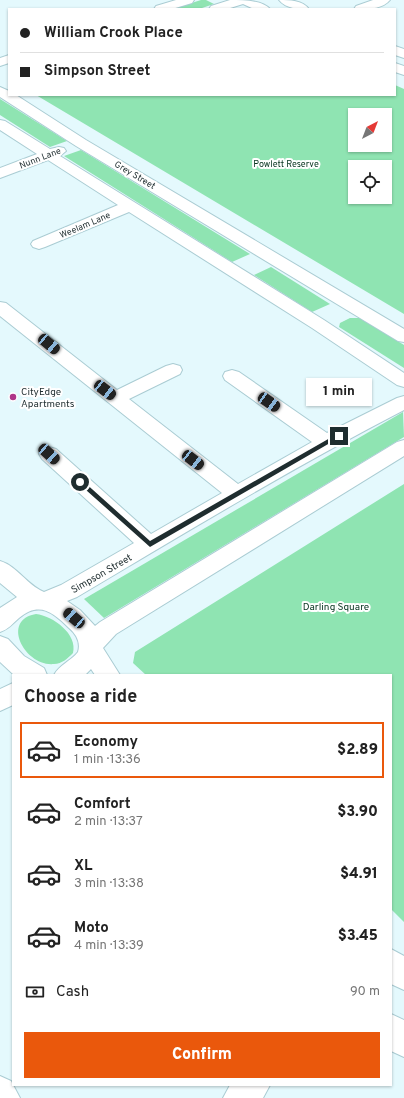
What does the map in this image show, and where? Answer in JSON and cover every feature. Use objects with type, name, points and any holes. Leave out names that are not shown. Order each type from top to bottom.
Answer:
[{"type":"street","points":[[163,8],[188,0]]},
{"type":"street","points":[[217,8],[243,0],[262,8]]},
{"type":"street","points":[[285,0],[301,8]]},
{"type":"street","points":[[363,8],[384,0]]},
{"type":"street","name":"Grey Street","points":[[17,96],[81,143],[404,337]]},
{"type":"street","points":[[0,124],[318,324],[404,381]]},
{"type":"street","name":"Nunn Lane","points":[[0,173],[81,143]]},
{"type":"street","name":"Weelam Lane","points":[[39,244],[130,206]]},
{"type":"street","points":[[237,273],[271,256]]},
{"type":"street","points":[[318,324],[353,305]]},
{"type":"street","points":[[0,307],[237,494]]},
{"type":"street","points":[[116,398],[173,370]]},
{"type":"street","points":[[232,376],[326,442]]},
{"type":"street","name":"Simpson Street","points":[[0,623],[10,611],[24,603],[41,600],[69,591],[326,442],[404,402]]},
{"type":"street","points":[[67,674],[85,661],[91,647],[108,628],[404,447]]},
{"type":"street","points":[[49,454],[150,545]]},
{"type":"street","points":[[0,569],[17,586],[41,600],[62,608],[74,618],[86,632],[91,647],[107,674]]},
{"type":"street","points":[[0,645],[10,658],[18,665],[33,674]]},
{"type":"street","points":[[0,700],[12,694]]},
{"type":"street","points":[[392,964],[404,976]]},
{"type":"street","points":[[239,1098],[253,1086]]},
{"type":"street","points":[[0,1092],[4,1098]]},
{"type":"green space","points":[[201,0],[206,0],[214,4],[202,8],[176,8]]},
{"type":"green space","name":"Powlett Reserve","points":[[396,85],[404,89],[404,314],[38,96],[396,96]]},
{"type":"green space","points":[[0,99],[67,141],[50,147],[0,115]]},
{"type":"green space","points":[[81,150],[250,254],[232,262],[64,156]]},
{"type":"green space","points":[[271,267],[330,304],[312,312],[254,275]]},
{"type":"green space","points":[[350,318],[360,318],[404,345],[404,368],[339,327],[340,323]]},
{"type":"green space","points":[[403,412],[404,437],[104,618],[84,599]]},
{"type":"green space","name":"Darling Square","points":[[404,484],[404,922],[392,910],[392,674],[145,674],[133,663],[135,652]]},
{"type":"green space","points":[[36,614],[50,618],[63,627],[68,633],[74,646],[73,653],[67,659],[57,664],[43,663],[26,651],[18,633],[20,625],[25,618]]},
{"type":"place","name":"CityEdge Apartments","points":[[13,397]]},
{"type":"route","points":[[80,482],[150,545],[326,442],[339,436]]}]
